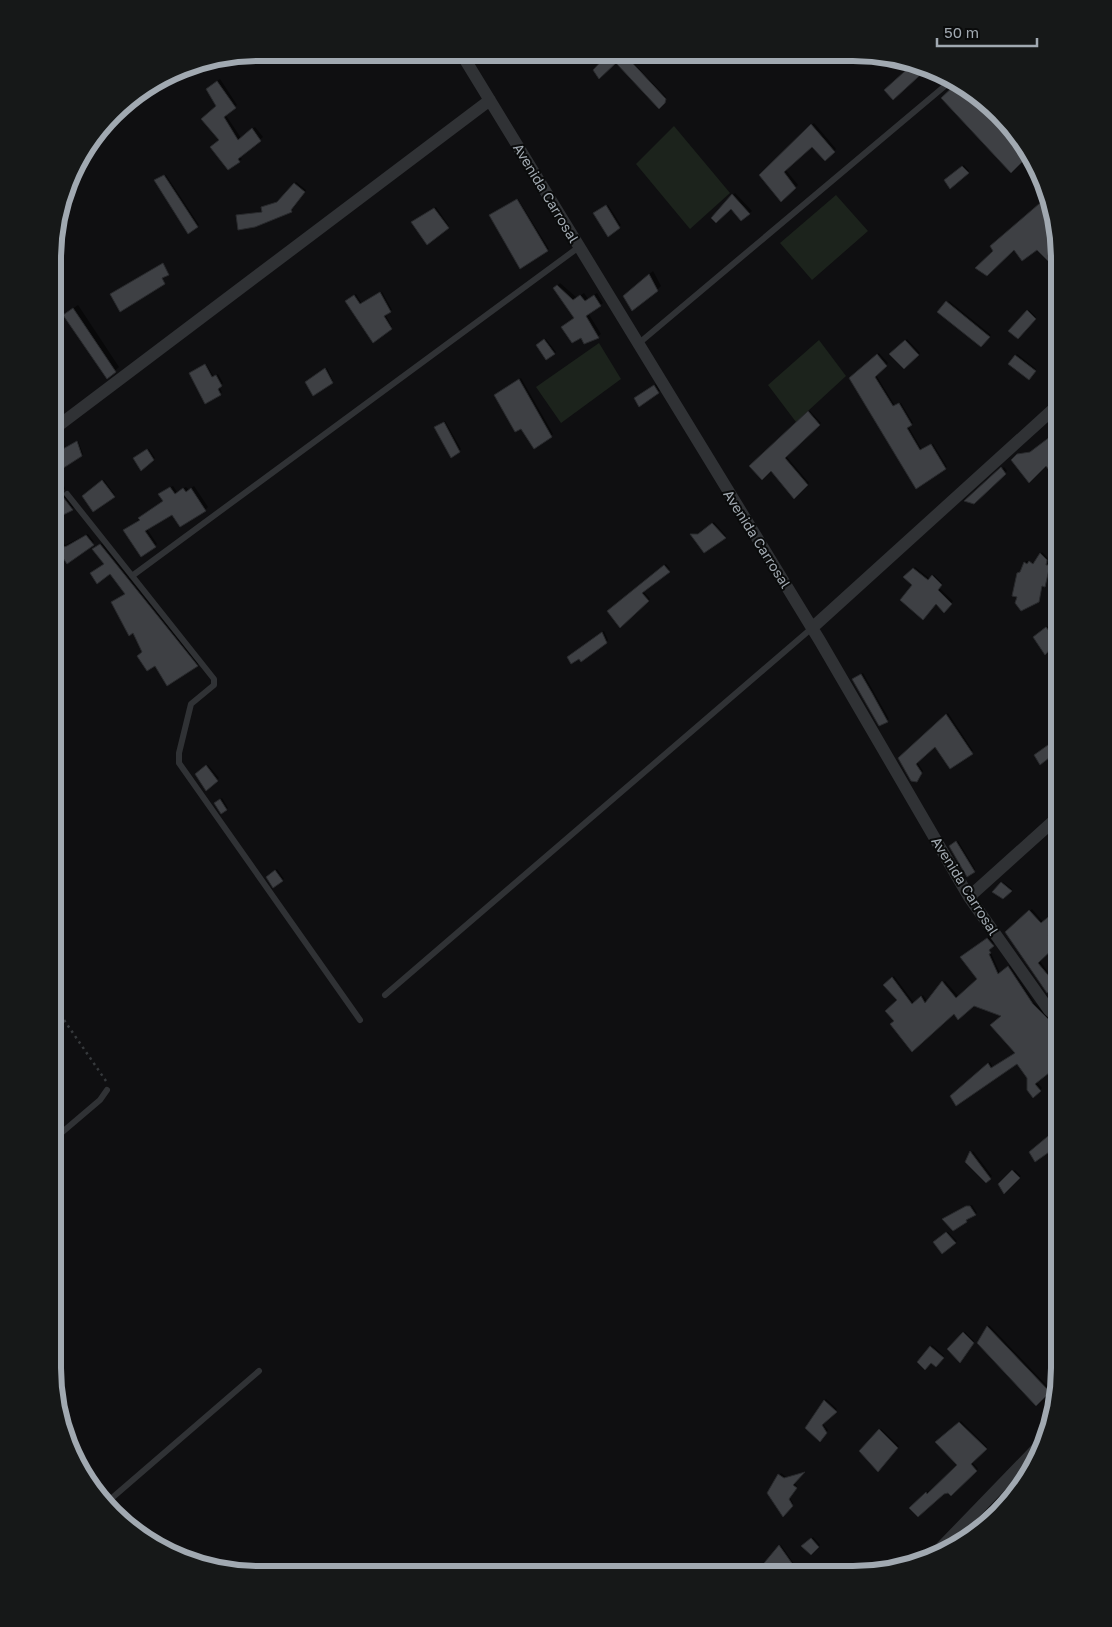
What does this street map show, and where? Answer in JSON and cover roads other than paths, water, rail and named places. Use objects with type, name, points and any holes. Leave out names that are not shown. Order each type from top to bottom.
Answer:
[{"type":"street","name":"Avenida Carrosal","points":[[466,61],[812,628],[969,897],[1051,1003]]},
{"type":"street","points":[[61,424],[490,100]]},
{"type":"street","points":[[812,628],[1051,412]]},
{"type":"street","points":[[969,897],[1051,823]]},
{"type":"street","points":[[947,1542],[1029,1456]]},
{"type":"lane","points":[[637,344],[647,338],[946,85]]},
{"type":"lane","points":[[132,576],[579,247]]},
{"type":"lane","points":[[67,494],[214,679],[214,685],[191,704],[179,753],[179,763],[360,1020]]},
{"type":"lane","points":[[385,995],[812,628]]},
{"type":"lane","points":[[61,1133],[100,1100],[107,1090]]},
{"type":"lane","points":[[111,1499],[259,1371]]}]
